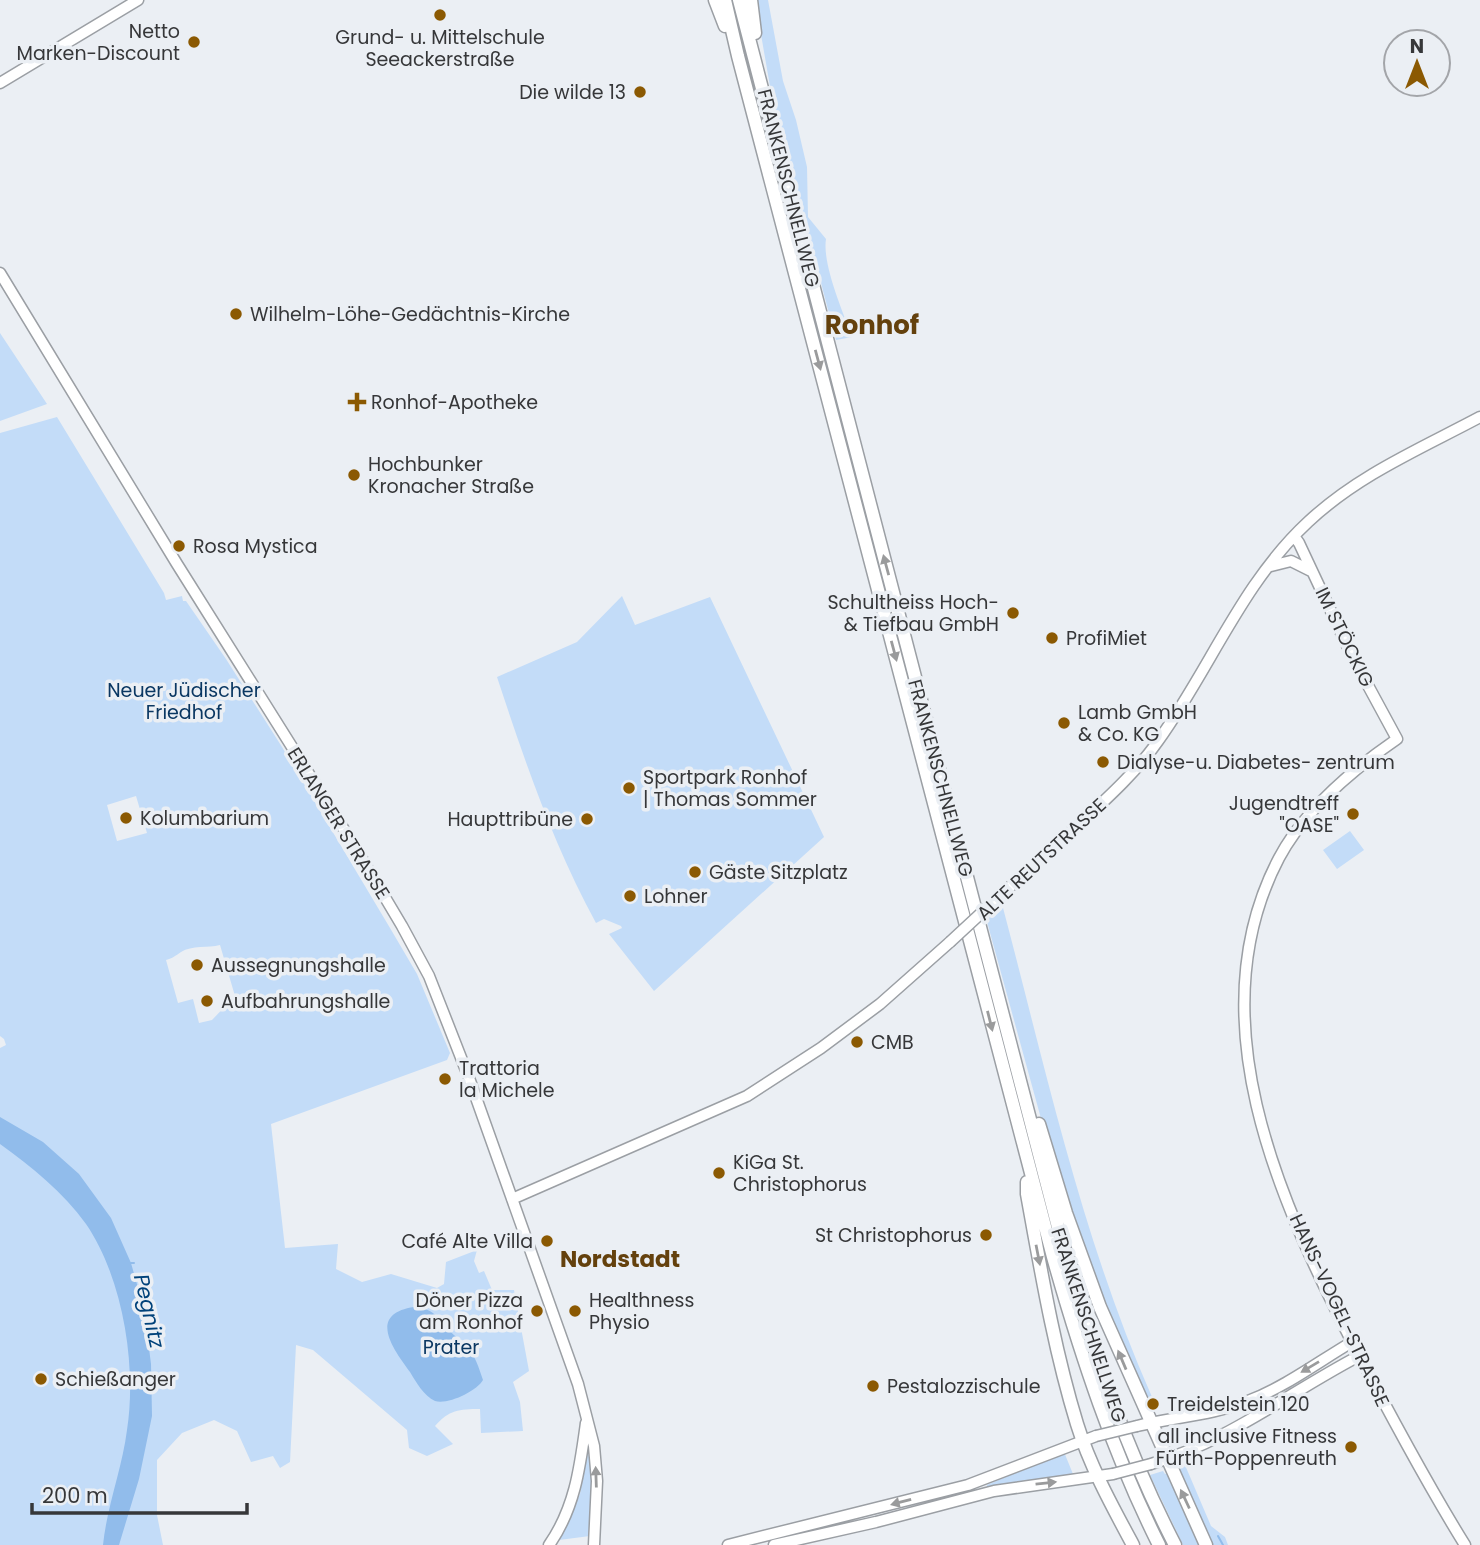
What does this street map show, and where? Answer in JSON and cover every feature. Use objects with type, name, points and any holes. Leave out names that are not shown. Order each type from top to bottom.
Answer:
[{"type":"highway","points":[[715,0],[738,56]]},
{"type":"highway","name":"FRANKENSCHNELLWEG","points":[[725,0],[1027,1163],[1085,1366],[1119,1458],[1159,1545]]},
{"type":"highway","name":"FRANKENSCHNELLWEG","points":[[739,0],[1052,1208],[1098,1362],[1132,1454],[1175,1545]]},
{"type":"highway","points":[[751,0],[759,71]]},
{"type":"highway","points":[[1016,1062],[1035,1110],[1066,1213],[1143,1424],[1166,1460],[1206,1545]]},
{"type":"highway","points":[[1027,1163],[1027,1194],[1051,1323],[1063,1371],[1083,1440],[1098,1477],[1133,1545]]},
{"type":"main road","points":[[0,83],[138,0]]},
{"type":"main road","name":"ERLANGER STRASSE","points":[[0,273],[402,926],[436,994],[579,1384],[594,1446],[597,1481],[594,1545]]},
{"type":"main road","name":"ALTE REUTSTRASSE","points":[[512,1199],[747,1096],[821,1048],[880,1004],[1102,803],[1150,752],[1174,718],[1245,599],[1294,536],[1326,505],[1356,484],[1480,417]]},
{"type":"main road","name":"IM STÖCKIG","points":[[1294,536],[1352,656],[1397,739]]},
{"type":"main road","points":[[1268,567],[1291,561],[1312,572]]},
{"type":"main road","name":"HANS-VOGEL-STRASSE","points":[[1397,739],[1349,775],[1308,817],[1279,858],[1261,900],[1245,970],[1246,1035],[1262,1127],[1308,1252],[1413,1458],[1465,1545]]},
{"type":"main road","points":[[728,1545],[968,1485],[1096,1436],[1246,1402],[1268,1393],[1352,1342]]},
{"type":"main road","points":[[774,1545],[994,1491],[1098,1477],[1166,1460],[1255,1417],[1359,1356]]},
{"type":"main road","name":"ERLANGER STRASSE","points":[[549,1545],[571,1506],[581,1463],[586,1417]]},
{"type":"green space","points":[[755,0],[768,0],[783,81],[807,167],[808,217],[826,239],[830,274],[852,337],[836,340],[771,92]]},
{"type":"green space","points":[[0,333],[47,404],[0,421]]},
{"type":"green space","points":[[57,417],[166,600],[182,596],[183,601],[186,601],[282,747],[417,974],[450,1053],[447,1060],[271,1124],[285,1248],[338,1244],[336,1269],[362,1282],[391,1274],[437,1288],[444,1284],[446,1262],[477,1250],[474,1261],[479,1273],[484,1271],[492,1290],[514,1290],[529,1371],[513,1382],[520,1402],[523,1431],[481,1433],[480,1409],[466,1409],[445,1417],[435,1426],[453,1444],[427,1456],[409,1448],[407,1430],[313,1350],[296,1345],[290,1462],[280,1468],[273,1456],[251,1462],[237,1431],[214,1420],[182,1433],[157,1460],[157,1515],[163,1545],[0,1545],[0,1048],[6,1045],[0,1036],[0,433]],"holes":[[[136,796],[147,833],[117,841],[107,805]],[[220,945],[235,996],[212,1020],[199,1023],[193,999],[178,1003],[166,960],[190,948]]]},
{"type":"green space","points":[[622,596],[635,625],[710,597],[824,837],[654,991],[609,934],[622,928],[621,926],[604,919],[596,923],[566,863],[518,740],[497,677],[577,642]]},
{"type":"green space","points":[[1350,831],[1364,850],[1337,869],[1323,850]]},
{"type":"green space","points":[[1002,904],[1085,1215],[1127,1337],[1152,1397],[1152,1403],[1147,1408],[1133,1380],[1054,1166],[986,918]]},
{"type":"green space","points":[[587,1443],[593,1487],[590,1536],[559,1540],[580,1494]]},
{"type":"green space","points":[[1064,1452],[1073,1474],[987,1487],[987,1485]]},
{"type":"green space","points":[[1185,1465],[1211,1526],[1225,1537],[1228,1545],[1211,1545],[1178,1470]]},
{"type":"green space","points":[[1163,1471],[1168,1473],[1201,1545],[1183,1545],[1150,1475]]},
{"type":"water","points":[[0,1117],[43,1142],[79,1174],[111,1218],[131,1263],[144,1309],[151,1364],[152,1416],[139,1479],[119,1545],[103,1545],[125,1445],[130,1405],[128,1351],[118,1296],[99,1246],[77,1212],[46,1181],[0,1144]]},
{"type":"water","points":[[414,1307],[434,1314],[464,1343],[476,1362],[483,1380],[480,1384],[462,1396],[447,1401],[435,1401],[427,1396],[397,1353],[388,1334],[391,1317]]},
{"type":"waterway","points":[[1218,1536],[1223,1545]]},
{"type":"place","name":"Grund- u. Mittelschule Seeackerstraße","points":[[440,15]]},
{"type":"place","name":"Netto Marken-Discount","points":[[194,42]]},
{"type":"place","name":"Die wilde 13","points":[[640,92]]},
{"type":"place","name":"Wilhelm-Löhe-Gedächtnis-Kirche","points":[[236,314]]},
{"type":"place","name":"Ronhof-Apotheke","points":[[357,402]]},
{"type":"place","name":"Hochbunker Kronacher Straße","points":[[354,475]]},
{"type":"place","name":"Rosa Mystica","points":[[179,546]]},
{"type":"place","name":"Schultheiss Hoch- & Tiefbau GmbH","points":[[1013,613]]},
{"type":"place","name":"ProfiMiet","points":[[1052,638]]},
{"type":"place","name":"Lamb GmbH & Co. KG","points":[[1064,723]]},
{"type":"place","name":"Dialyse-u. Diabetes- zentrum","points":[[1103,762]]},
{"type":"place","name":"Sportpark Ronhof | Thomas Sommer","points":[[629,788]]},
{"type":"place","name":"Jugendtreff \"OASE\"","points":[[1353,814]]},
{"type":"place","name":"Kolumbarium","points":[[126,818]]},
{"type":"place","name":"Haupttribüne","points":[[587,819]]},
{"type":"place","name":"Gäste Sitzplatz","points":[[695,872]]},
{"type":"place","name":"Lohner","points":[[630,896]]},
{"type":"place","name":"Aussegnungshalle","points":[[197,965]]},
{"type":"place","name":"Aufbahrungshalle","points":[[207,1001]]},
{"type":"place","name":"CMB","points":[[857,1042]]},
{"type":"place","name":"Trattoria la Michele","points":[[445,1079]]},
{"type":"place","name":"KiGa St. Christophorus","points":[[719,1173]]},
{"type":"place","name":"St Christophorus","points":[[986,1235]]},
{"type":"place","name":"Café Alte Villa","points":[[547,1241]]},
{"type":"place","name":"Döner Pizza am Ronhof","points":[[537,1311]]},
{"type":"place","name":"Healthness Physio","points":[[575,1311]]},
{"type":"place","name":"Schießanger","points":[[41,1379]]},
{"type":"place","name":"Pestalozzischule","points":[[873,1386]]},
{"type":"place","name":"Treidelstein 120","points":[[1153,1404]]},
{"type":"place","name":"all inclusive Fitness Fürth-Poppenreuth","points":[[1351,1447]]},
{"type":"district","name":"Ronhof","points":[[872,325]]},
{"type":"district","name":"Nordstadt","points":[[620,1259]]},
{"type":"park label","name":"Neuer Jüdischer Friedhof","points":[[184,701]]},
{"type":"park label","name":"Prater","points":[[451,1347]]},
{"type":"water label","name":"Pegnitz","points":[[149,1311]]}]
